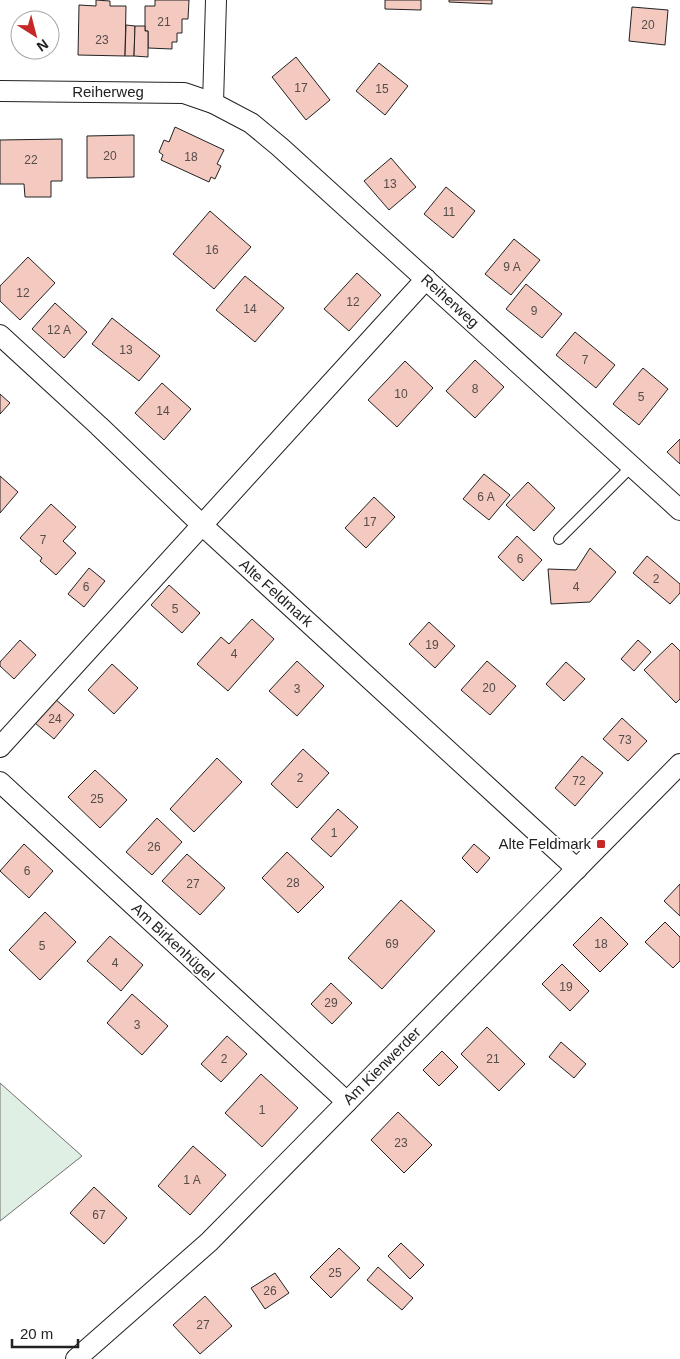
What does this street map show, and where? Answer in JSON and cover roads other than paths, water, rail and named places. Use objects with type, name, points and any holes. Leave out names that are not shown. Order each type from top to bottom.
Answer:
[{"type":"street","points":[[213,103],[216,0]]},
{"type":"street","name":"Reiherweg","points":[[0,91],[184,92],[213,103],[251,123],[280,146],[680,510]]},
{"type":"street","points":[[0,747],[426,279]]},
{"type":"street","name":"Alte Feldmark","points":[[0,336],[99,426],[202,525],[577,869]]},
{"type":"street","name":"Am Kienwerder","points":[[76,1359],[209,1242],[680,764]]},
{"type":"street","name":"Am Birkenhügel","points":[[0,782],[347,1102]]},
{"type":"lane","points":[[559,539],[632,466]]},
{"type":"place","name":"Alte Feldmark","points":[[601,844]]}]
